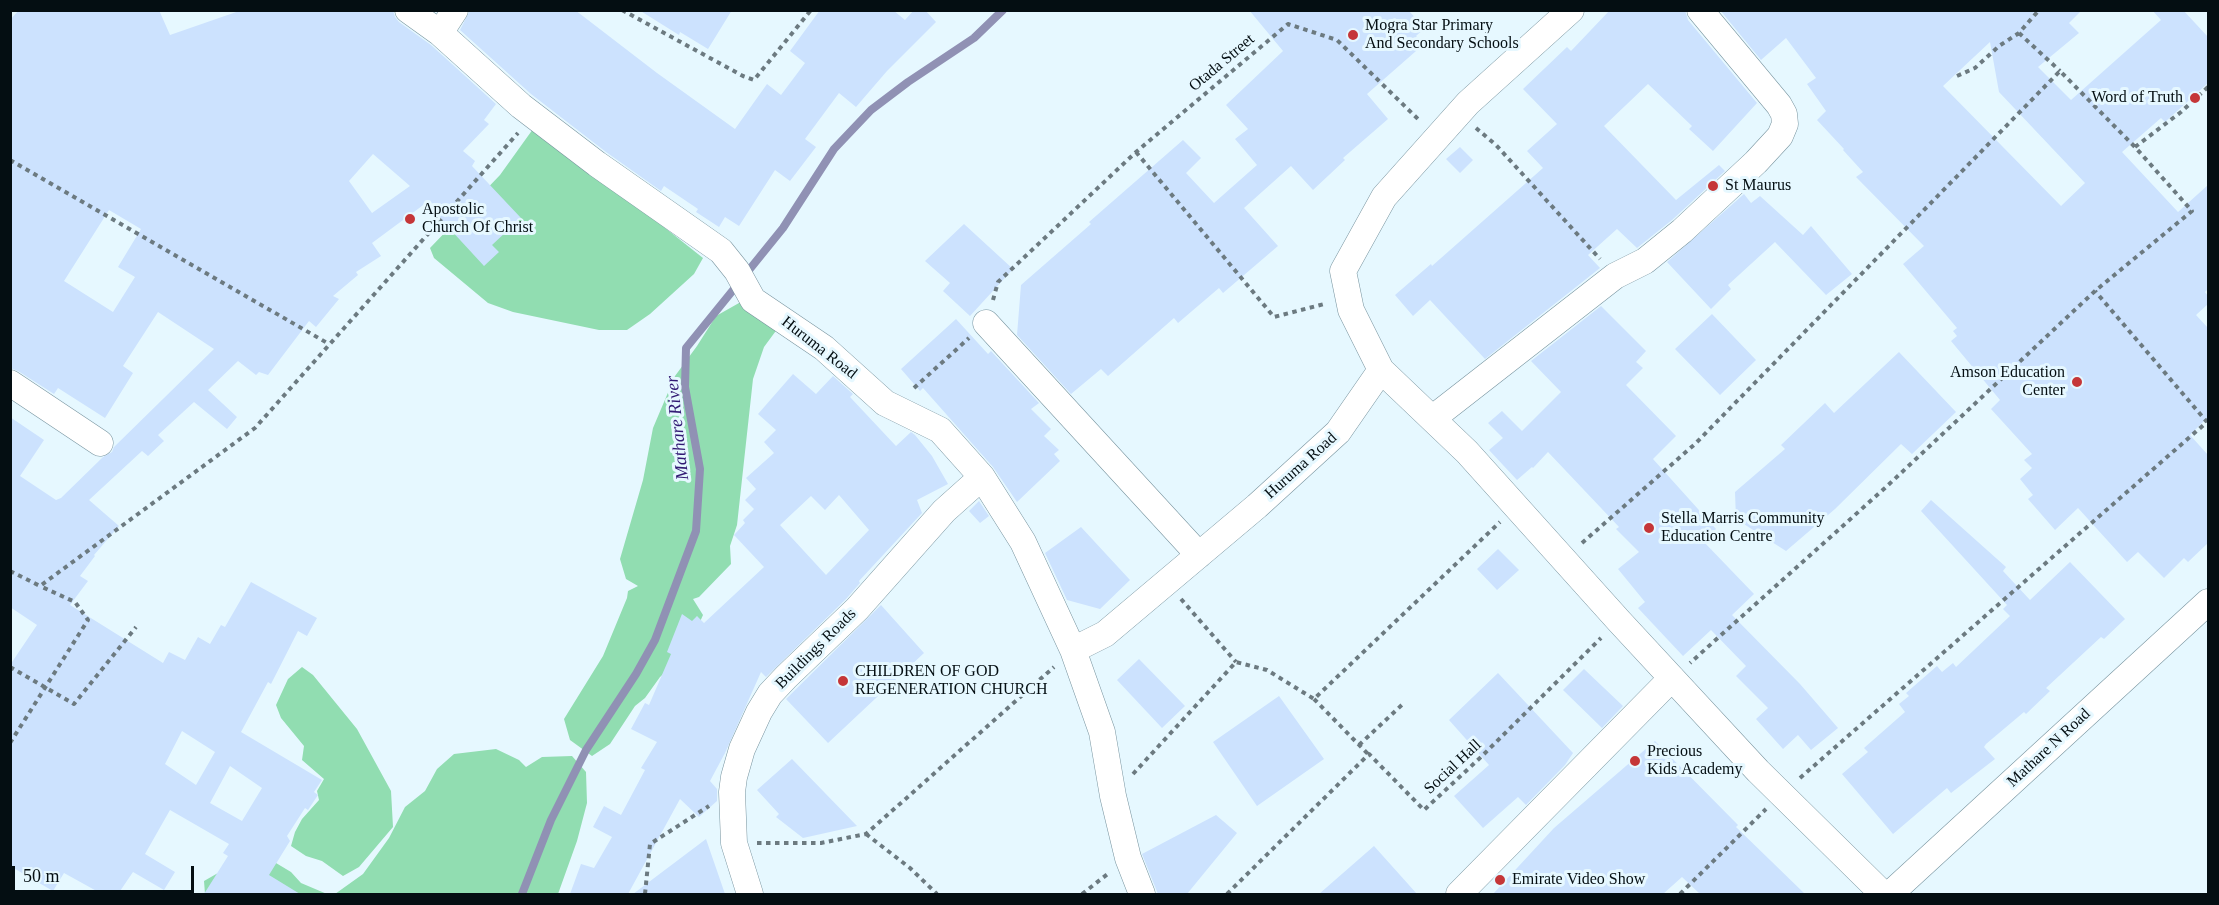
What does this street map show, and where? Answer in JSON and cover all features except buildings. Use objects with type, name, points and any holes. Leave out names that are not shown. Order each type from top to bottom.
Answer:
[{"type":"street","points":[[408,10],[440,33],[528,112]]},
{"type":"street","points":[[440,33],[455,10]]},
{"type":"street","points":[[1571,10],[1456,116],[1384,196],[1343,271],[1351,310],[1382,370],[1467,452],[1619,621],[1781,794],[1883,894]]},
{"type":"street","points":[[1432,418],[1615,276],[1645,261],[1682,231],[1756,162],[1780,136],[1785,124],[1784,114],[1779,105],[1700,10]]},
{"type":"street","name":"Huruma Road","points":[[528,112],[597,164],[721,251],[737,270],[753,300],[824,348],[885,403],[940,430],[982,477],[1023,542],[1072,650],[1102,732],[1113,796],[1128,858],[1142,894]]},
{"type":"street","points":[[986,323],[1199,555]]},
{"type":"street","name":"Huruma Road","points":[[1072,650],[1105,634],[1167,583],[1338,432],[1382,370]]},
{"type":"street","points":[[10,383],[100,443]]},
{"type":"street","name":"Buildings Roads","points":[[750,894],[734,843],[732,792],[742,748],[756,718],[770,694],[857,609],[944,511],[982,477]]},
{"type":"street","name":"Mathare N Road","points":[[1890,894],[2208,602]]},
{"type":"street","points":[[1458,894],[1672,678]]},
{"type":"path","points":[[622,10],[754,80],[811,10]]},
{"type":"path","points":[[1957,76],[1975,68],[1999,46],[2019,33],[2040,10]]},
{"type":"path","name":"Otada Street","points":[[986,323],[998,282],[1136,152],[1288,24],[1338,40],[1430,130],[1439,135]]},
{"type":"path","points":[[1672,678],[1885,488],[2095,291],[2192,211],[2135,147],[2019,33]]},
{"type":"path","points":[[1563,558],[1695,444],[2060,71]]},
{"type":"path","points":[[2135,147],[2181,112],[2208,87]]},
{"type":"path","points":[[40,585],[255,428],[521,129],[528,112]]},
{"type":"path","points":[[1456,116],[1496,145],[1615,276]]},
{"type":"path","points":[[1136,152],[1274,317],[1332,302],[1348,295]]},
{"type":"path","points":[[10,160],[329,344]]},
{"type":"path","points":[[1680,894],[1781,794],[2208,422],[2095,291]]},
{"type":"path","points":[[915,388],[986,323]]},
{"type":"path","points":[[1314,699],[1516,507]]},
{"type":"path","points":[[10,571],[75,602],[88,620],[10,743]]},
{"type":"path","points":[[1167,583],[1236,662],[1267,670],[1314,699],[1368,754],[1227,894]]},
{"type":"path","name":"Social Hall","points":[[1368,754],[1424,810],[1481,758],[1619,621]]},
{"type":"path","points":[[10,667],[74,704],[136,627]]},
{"type":"path","points":[[734,843],[821,843],[866,834],[1072,650]]},
{"type":"path","points":[[1113,796],[1236,662]]},
{"type":"path","points":[[1359,745],[1405,702]]},
{"type":"path","points":[[645,894],[650,844],[732,792]]},
{"type":"path","points":[[866,834],[910,868],[937,894]]},
{"type":"path","points":[[1082,894],[1128,858]]},
{"type":"path","points":[[133,894],[140,894]]},
{"type":"green space","points":[[533,129],[582,162],[703,258],[694,274],[650,314],[627,330],[599,330],[513,312],[488,303],[434,258],[430,248],[500,175]]},
{"type":"green space","points":[[768,298],[778,328],[764,347],[753,379],[737,525],[730,546],[731,564],[699,597],[693,599],[703,615],[695,633],[670,668],[660,677],[645,698],[635,706],[610,744],[592,756],[570,740],[564,719],[603,656],[628,591],[638,586],[626,579],[620,559],[643,480],[653,428],[675,376],[716,316],[739,303]]},
{"type":"green space","points":[[302,667],[313,675],[357,729],[391,791],[393,827],[359,867],[343,876],[322,861],[306,856],[291,846],[302,819],[319,800],[317,791],[324,779],[302,760],[304,746],[281,718],[276,705],[288,679]]},
{"type":"green space","points":[[496,749],[519,760],[526,767],[542,757],[572,756],[586,772],[587,803],[577,841],[558,894],[335,894],[363,874],[389,838],[405,807],[425,791],[437,769],[454,754]]},
{"type":"green space","points":[[271,860],[291,872],[301,883],[327,894],[205,894],[204,881],[232,865]]},
{"type":"waterway","name":"Mathare River","points":[[745,275],[783,228],[834,149],[871,110],[974,38],[1003,10]]},
{"type":"waterway","name":"Mathare River","points":[[522,894],[551,820],[586,750],[636,674],[655,640],[696,531],[700,469],[685,387],[686,348],[738,284]]},
{"type":"place","name":"Mogra Star Primary And Secondary Schools","points":[[1353,35]]},
{"type":"place","name":"Word of Truth","points":[[2195,98]]},
{"type":"place","name":"St Maurus","points":[[1713,186]]},
{"type":"place","name":"Apostolic Church Of Christ","points":[[410,219]]},
{"type":"place","name":"Amson Education Center","points":[[2077,382]]},
{"type":"place","name":"Stella Marris Community Education Centre","points":[[1649,528]]},
{"type":"place","name":"CHILDREN OF GOD REGENERATION CHURCH","points":[[843,681]]},
{"type":"place","name":"Precious Kids Academy","points":[[1635,761]]},
{"type":"place","name":"Emirate Video Show","points":[[1500,880]]}]
